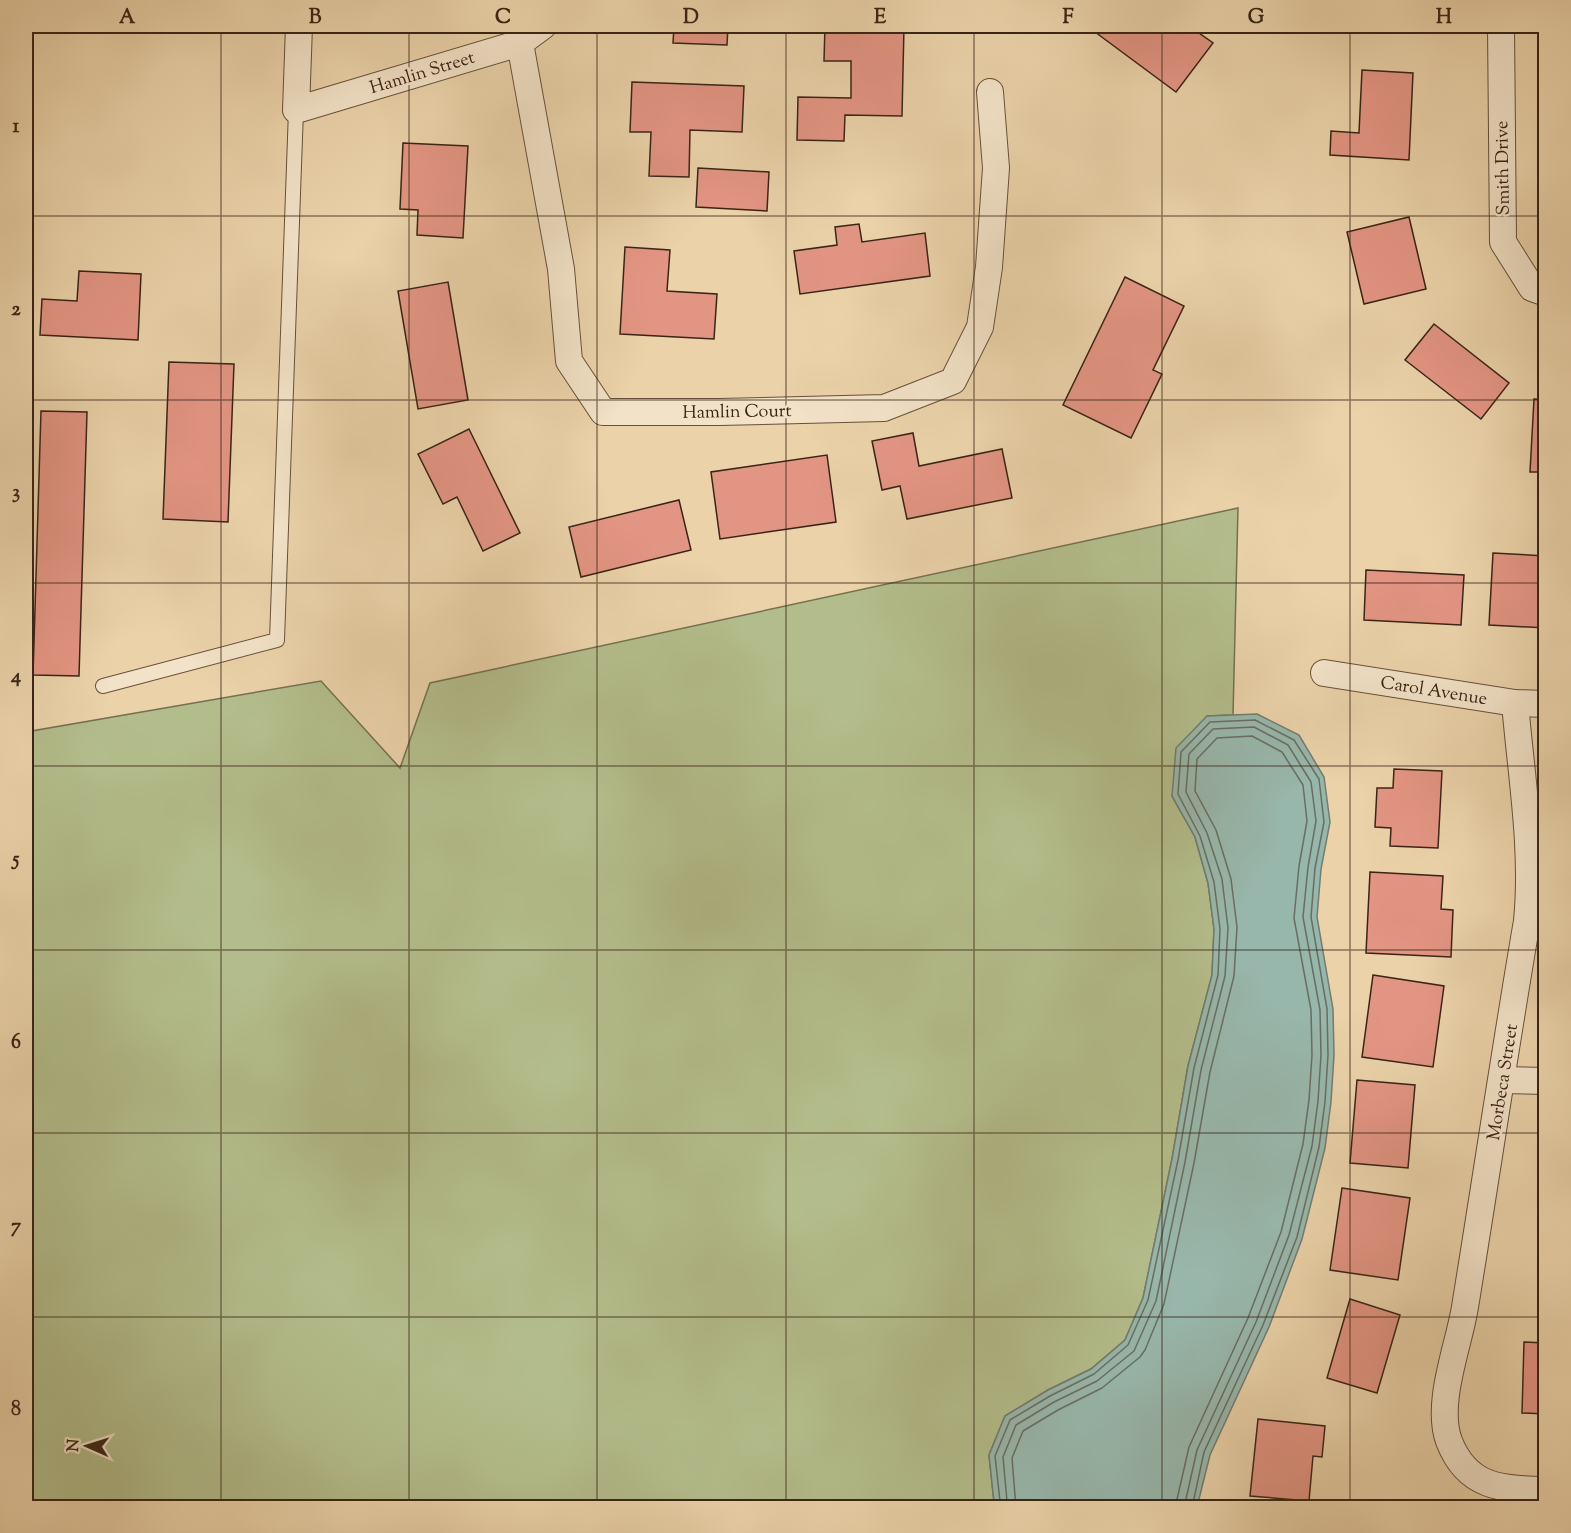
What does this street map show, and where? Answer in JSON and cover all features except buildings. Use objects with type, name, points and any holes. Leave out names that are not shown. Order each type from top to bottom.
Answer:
[{"type":"street","points":[[296,110],[299,26]]},
{"type":"street","name":"Hamlin Street","points":[[296,110],[520,43],[543,26]]},
{"type":"street","name":"Smith Drive","points":[[1501,26],[1503,242],[1532,288],[1545,293]]},
{"type":"street","name":"Hamlin Court","points":[[520,43],[561,269],[569,361],[603,412],[884,408],[953,381],[980,327],[989,267],[996,168],[990,92]]},
{"type":"street","name":"Carol Avenue","points":[[1324,673],[1515,703],[1545,704]]},
{"type":"street","name":"Morbeca Street","points":[[1515,703],[1530,862],[1530,890],[1463,1322],[1446,1398],[1446,1424],[1449,1440],[1457,1456],[1467,1471],[1481,1481],[1498,1487],[1545,1490]]},
{"type":"street","points":[[1502,1080],[1545,1081]]},
{"type":"lane","points":[[103,687],[277,640],[296,110]]},
{"type":"green space","points":[[1238,508],[1233,715],[1207,716],[1172,796],[1195,837],[1208,883],[1214,929],[1212,975],[1188,1066],[1172,1159],[1143,1298],[1125,1340],[1091,1369],[1048,1390],[1005,1416],[989,1455],[994,1502],[981,1508],[26,1508],[26,732],[321,681],[400,768],[430,683]]},
{"type":"water","points":[[1257,714],[1299,735],[1324,777],[1330,822],[1321,869],[1317,917],[1333,1009],[1334,1055],[1331,1102],[1325,1148],[1302,1239],[1269,1327],[1210,1455],[1197,1507],[981,1507],[994,1502],[989,1455],[1005,1416],[1048,1390],[1091,1369],[1125,1340],[1143,1298],[1172,1159],[1188,1066],[1212,975],[1214,929],[1208,883],[1195,837],[1172,796],[1176,748],[1207,716]]}]
